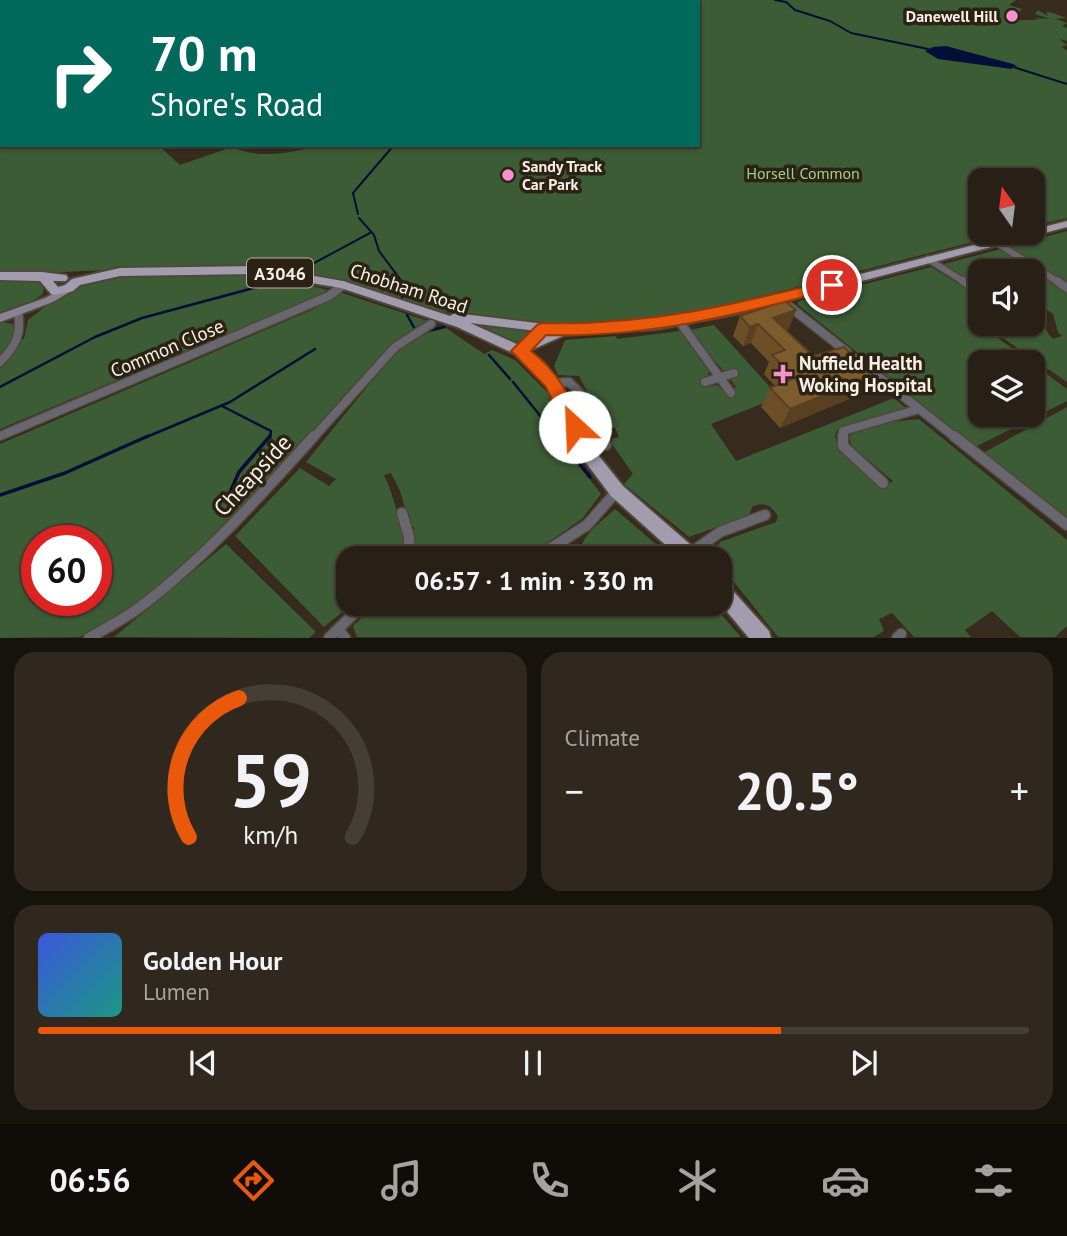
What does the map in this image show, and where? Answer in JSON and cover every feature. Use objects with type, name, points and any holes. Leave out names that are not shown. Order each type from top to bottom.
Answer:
[{"type":"main road","points":[[1045,231],[1067,225]]},
{"type":"main road","points":[[522,350],[545,337],[569,331],[679,321],[989,245]]},
{"type":"main road","name":"Chobham Road","points":[[48,284],[147,270],[258,270],[344,285],[444,318],[522,350],[553,383],[586,451],[617,491]]},
{"type":"main road","points":[[0,275],[48,284]]},
{"type":"main road","points":[[444,318],[459,317],[569,331]]},
{"type":"main road","points":[[522,350],[542,329]]},
{"type":"main road","name":"A3046","points":[[617,491],[680,546]]},
{"type":"main road","points":[[732,603],[762,638]]},
{"type":"street","points":[[1000,245],[1067,288]]},
{"type":"street","points":[[928,260],[968,285]]},
{"type":"street","points":[[0,318],[34,307],[70,281]]},
{"type":"street","points":[[34,307],[48,284]]},
{"type":"street","name":"Common Close","points":[[0,436],[329,296],[344,285]]},
{"type":"street","points":[[780,298],[1067,526]]},
{"type":"street","points":[[0,362],[15,345],[20,334],[22,327],[18,312]]},
{"type":"street","points":[[679,321],[731,393]]},
{"type":"street","name":"Cheapside","points":[[89,638],[139,608],[198,558],[250,507],[395,346],[430,324]]},
{"type":"street","points":[[705,382],[734,373]]},
{"type":"street","points":[[553,383],[569,382],[583,396],[606,445]]},
{"type":"street","points":[[883,483],[843,446],[843,431],[919,409]]},
{"type":"street","points":[[555,546],[587,525],[617,491]]},
{"type":"street","points":[[402,513],[409,537],[409,546]]},
{"type":"street","points":[[703,546],[720,532],[765,516]]},
{"type":"street","points":[[337,635],[354,616]]},
{"type":"green space","name":"Horsell Common","points":[[700,0],[1016,0],[1009,5],[1022,9],[1013,20],[1050,19],[1035,14],[1038,10],[1048,16],[1046,12],[1067,18],[1055,19],[1067,23],[1062,26],[1067,28],[1067,41],[1059,39],[1067,45],[1062,47],[1067,51],[1067,218],[1045,223],[1045,168],[968,168],[968,243],[695,313],[617,323],[549,324],[499,320],[441,311],[328,279],[258,267],[209,265],[42,273],[32,279],[44,284],[43,294],[23,307],[0,314],[0,147],[160,147],[180,165],[232,147],[260,154],[320,147],[700,147]]},
{"type":"green space","points":[[1067,231],[1067,285],[1045,271],[1045,259],[1027,259],[1008,247],[1045,245],[1045,237]]},
{"type":"green space","points":[[1001,249],[1016,259],[968,259],[968,282],[940,265]]},
{"type":"green space","points":[[931,267],[968,290],[968,336],[995,336],[1014,350],[968,350],[968,427],[1015,427],[975,447],[797,304],[799,301]]},
{"type":"green space","points":[[237,273],[281,279],[328,290],[308,304],[304,302],[0,429],[0,322],[13,324],[14,340],[24,339],[28,320],[74,289],[113,277]]},
{"type":"green space","points":[[1045,278],[1067,292],[1067,382],[1045,367],[1045,350],[1021,350],[1000,336],[1045,336],[1045,313],[1050,336],[1053,339],[1062,336],[1058,332],[1053,314],[1045,308]]},
{"type":"green space","points":[[339,292],[428,321],[396,343],[316,432],[198,554],[138,605],[80,637],[0,638],[0,444],[316,308],[313,306]]},
{"type":"green space","points":[[472,322],[533,331],[523,341],[511,343]]},
{"type":"green space","points":[[714,325],[779,397],[711,424],[736,461],[894,398],[907,409],[837,430],[835,436],[840,449],[883,488],[893,481],[852,447],[849,437],[872,426],[919,419],[1067,540],[1067,626],[1055,637],[1020,637],[992,611],[965,630],[971,637],[914,637],[892,613],[879,619],[884,631],[874,637],[778,637],[732,579],[732,546],[717,546],[720,542],[776,522],[778,517],[773,510],[767,505],[756,505],[752,507],[749,516],[689,537],[624,484],[633,474],[612,444],[612,439],[619,437],[615,428],[605,426],[579,376],[558,375],[554,366],[565,340],[616,336],[617,339],[680,331],[709,372],[708,376],[700,380],[705,387],[717,385],[726,392],[736,387],[690,330]]},
{"type":"green space","points":[[446,328],[484,354],[492,350],[515,360],[548,393],[580,467],[601,494],[582,519],[543,546],[413,546],[414,527],[410,525],[400,491],[391,473],[384,475],[398,516],[402,546],[336,546],[337,616],[324,627],[235,536],[300,468],[329,486],[336,479],[306,462],[393,355],[423,334]]},
{"type":"green space","points":[[1045,373],[1067,389],[1067,401],[1045,412]]},
{"type":"green space","points":[[1067,407],[1067,520],[983,453],[1030,427],[1045,427],[1045,419]]},
{"type":"green space","points":[[615,509],[658,546],[582,546],[598,524]]},
{"type":"green space","points":[[226,544],[316,632],[309,638],[114,637]]},
{"type":"green space","points":[[364,616],[723,616],[741,637],[357,637],[353,626]]},
{"type":"water","points":[[946,46],[1018,67],[1012,66],[1012,69],[938,59],[925,51]]},
{"type":"building","points":[[785,301],[796,310],[773,318],[813,356],[844,347],[873,375],[790,409],[770,388],[795,378],[772,355],[785,350],[758,324],[750,327],[740,316]]},
{"type":"waterway","points":[[775,0],[786,2],[795,10],[830,21],[851,33],[928,49]]},
{"type":"waterway","points":[[1010,66],[1067,84]]},
{"type":"waterway","points":[[358,214],[353,193],[392,147]]},
{"type":"waterway","points":[[359,218],[374,235],[379,251],[403,283]]},
{"type":"waterway","points":[[303,269],[370,233]]},
{"type":"waterway","points":[[402,298],[405,288],[403,283]]},
{"type":"waterway","points":[[0,387],[95,337],[142,318],[261,286]]},
{"type":"waterway","points":[[407,315],[416,331]]},
{"type":"waterway","points":[[427,331],[444,327]]},
{"type":"waterway","points":[[144,438],[230,402],[315,349]]},
{"type":"waterway","points":[[489,355],[510,379]]},
{"type":"waterway","points":[[513,382],[546,423]]},
{"type":"waterway","points":[[222,406],[271,431],[270,438]]},
{"type":"waterway","points":[[549,427],[558,438]]},
{"type":"waterway","points":[[0,495],[65,473],[148,436]]},
{"type":"waterway","points":[[233,504],[228,497],[239,472],[270,436]]},
{"type":"waterway","points":[[556,436],[566,448]]},
{"type":"waterway","points":[[570,452],[590,477]]},
{"type":"place","name":"Danewell Hill","points":[[1012,16]]},
{"type":"place","name":"Sandy Track Car Park","points":[[508,175]]},
{"type":"place","name":"Nuffield Health Woking Hospital","points":[[783,374]]},
{"type":"route","points":[[575,427],[553,383],[520,351],[542,329],[592,331],[657,325],[701,318],[832,285]]}]
